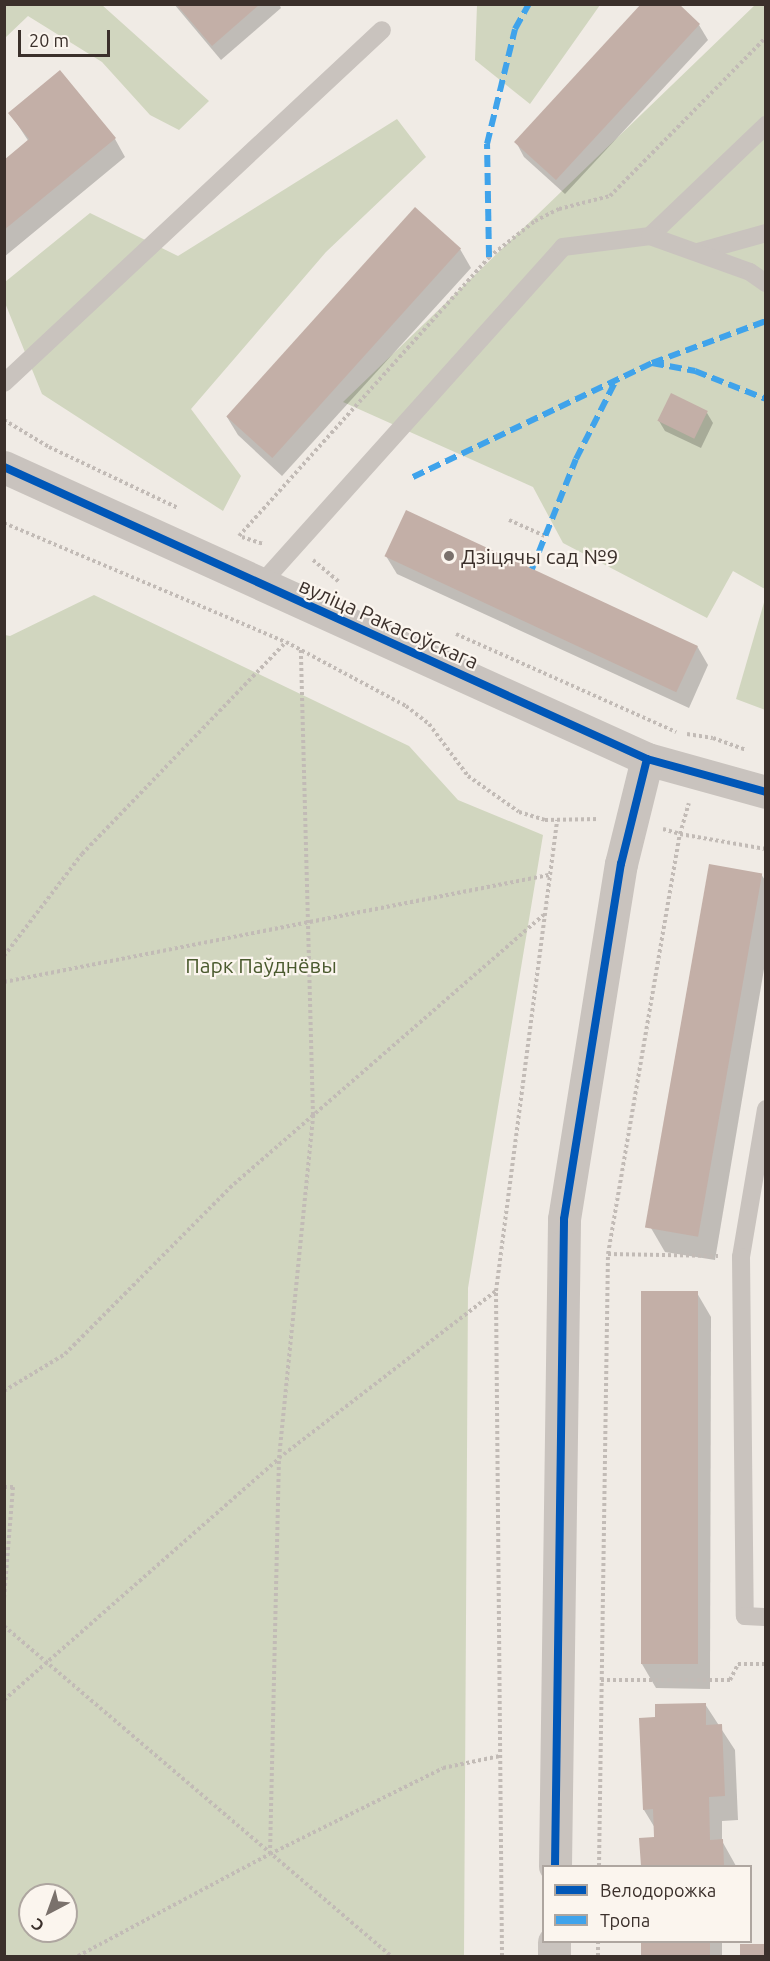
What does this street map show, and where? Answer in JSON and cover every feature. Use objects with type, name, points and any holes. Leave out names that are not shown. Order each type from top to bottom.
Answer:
[{"type":"street","name":"вуліца Ракасоўскага","points":[[4,467],[647,759],[765,792]]},
{"type":"street","points":[[555,1865],[564,1219],[631,820],[647,759]]},
{"type":"lane","points":[[4,383],[382,30]]},
{"type":"lane","points":[[650,236],[765,125]]},
{"type":"lane","points":[[698,252],[765,233]]},
{"type":"lane","points":[[260,585],[288,551],[563,247],[650,236],[750,272],[765,283]]},
{"type":"lane","points":[[765,1109],[741,1257],[745,1616],[765,1617]]},
{"type":"path","points":[[239,537],[489,256],[535,220],[559,209],[610,196],[765,38]]},
{"type":"path","points":[[4,420],[49,447],[186,512]]},
{"type":"path","points":[[509,520],[545,536]]},
{"type":"path","points":[[4,524],[286,642],[414,712],[429,724],[468,776],[492,797],[519,813],[557,820],[631,820],[680,834],[765,849]]},
{"type":"path","points":[[229,532],[319,563],[351,588]]},
{"type":"path","points":[[450,631],[680,733],[713,738],[755,754]]},
{"type":"path","points":[[4,956],[27,923],[112,820],[286,642]]},
{"type":"path","points":[[270,1854],[279,1458],[313,1115],[301,650]]},
{"type":"path","points":[[599,1865],[608,1254],[680,834],[698,773],[713,738]]},
{"type":"path","points":[[502,1956],[496,1291],[557,820]]},
{"type":"path","points":[[4,982],[549,875]]},
{"type":"path","points":[[4,1391],[65,1354],[234,1184],[544,915]]},
{"type":"path","points":[[608,1254],[741,1257]]},
{"type":"path","points":[[4,1700],[279,1458],[496,1291]]},
{"type":"path","points":[[4,1487],[13,1488],[4,1599]]},
{"type":"path","points":[[4,1626],[391,1956]]},
{"type":"path","points":[[601,1680],[730,1680],[738,1664],[765,1664]]},
{"type":"path","points":[[78,1956],[270,1854],[443,1768],[500,1756]]},
{"type":"green space","points":[[5,4],[102,5],[209,101],[179,130],[150,115],[102,62],[28,16],[5,38]]},
{"type":"green space","points":[[477,4],[600,5],[530,104],[475,60]]},
{"type":"green space","points":[[755,5],[765,5],[765,589],[733,571],[707,618],[563,543],[533,487],[343,402]]},
{"type":"green space","points":[[397,119],[426,157],[326,252],[191,409],[241,476],[223,511],[42,394],[5,303],[5,282],[90,213],[178,256]]},
{"type":"green space","name":"Парк Паўднёвы","points":[[94,595],[409,746],[458,800],[543,835],[468,1288],[464,1956],[5,1956],[5,635],[10,636]]},
{"type":"green space","points":[[765,599],[765,710],[736,699]]},
{"type":"building","points":[[176,4],[260,4],[212,46]]},
{"type":"building","points":[[641,4],[679,4],[700,24],[556,180],[514,142]]},
{"type":"building","points":[[60,70],[116,138],[4,230],[4,160],[29,139],[8,113]]},
{"type":"building","points":[[415,207],[461,248],[272,458],[226,417]]},
{"type":"building","points":[[671,393],[708,411],[694,439],[657,421]]},
{"type":"building","points":[[406,510],[698,646],[676,692],[384,556]]},
{"type":"building","points":[[709,864],[762,873],[698,1237],[645,1227]]},
{"type":"building","points":[[641,1291],[698,1291],[698,1664],[641,1664]]},
{"type":"building","points":[[706,1703],[706,1725],[722,1724],[725,1796],[709,1797],[710,1840],[723,1839],[724,1865],[641,1865],[639,1838],[654,1837],[653,1809],[643,1810],[639,1718],[655,1717],[655,1704]]},
{"type":"building","points":[[641,1943],[710,1943],[710,1956],[641,1956]]},
{"type":"building","points":[[740,1944],[766,1944],[766,1956],[740,1956]]},
{"type":"marked path","points":[[489,257],[487,144],[515,29],[529,4]]},
{"type":"marked path","points":[[652,363],[766,321]]},
{"type":"marked path","points":[[413,477],[652,363],[695,371],[766,399]]},
{"type":"marked path","points":[[532,569],[576,459],[615,382]]},
{"type":"cycle path","points":[[4,467],[647,759],[766,792]]},
{"type":"cycle path","points":[[555,1865],[564,1219],[621,864],[647,759]]},
{"type":"place","name":"Дзіцячы сад №9","points":[[449,556]]}]
